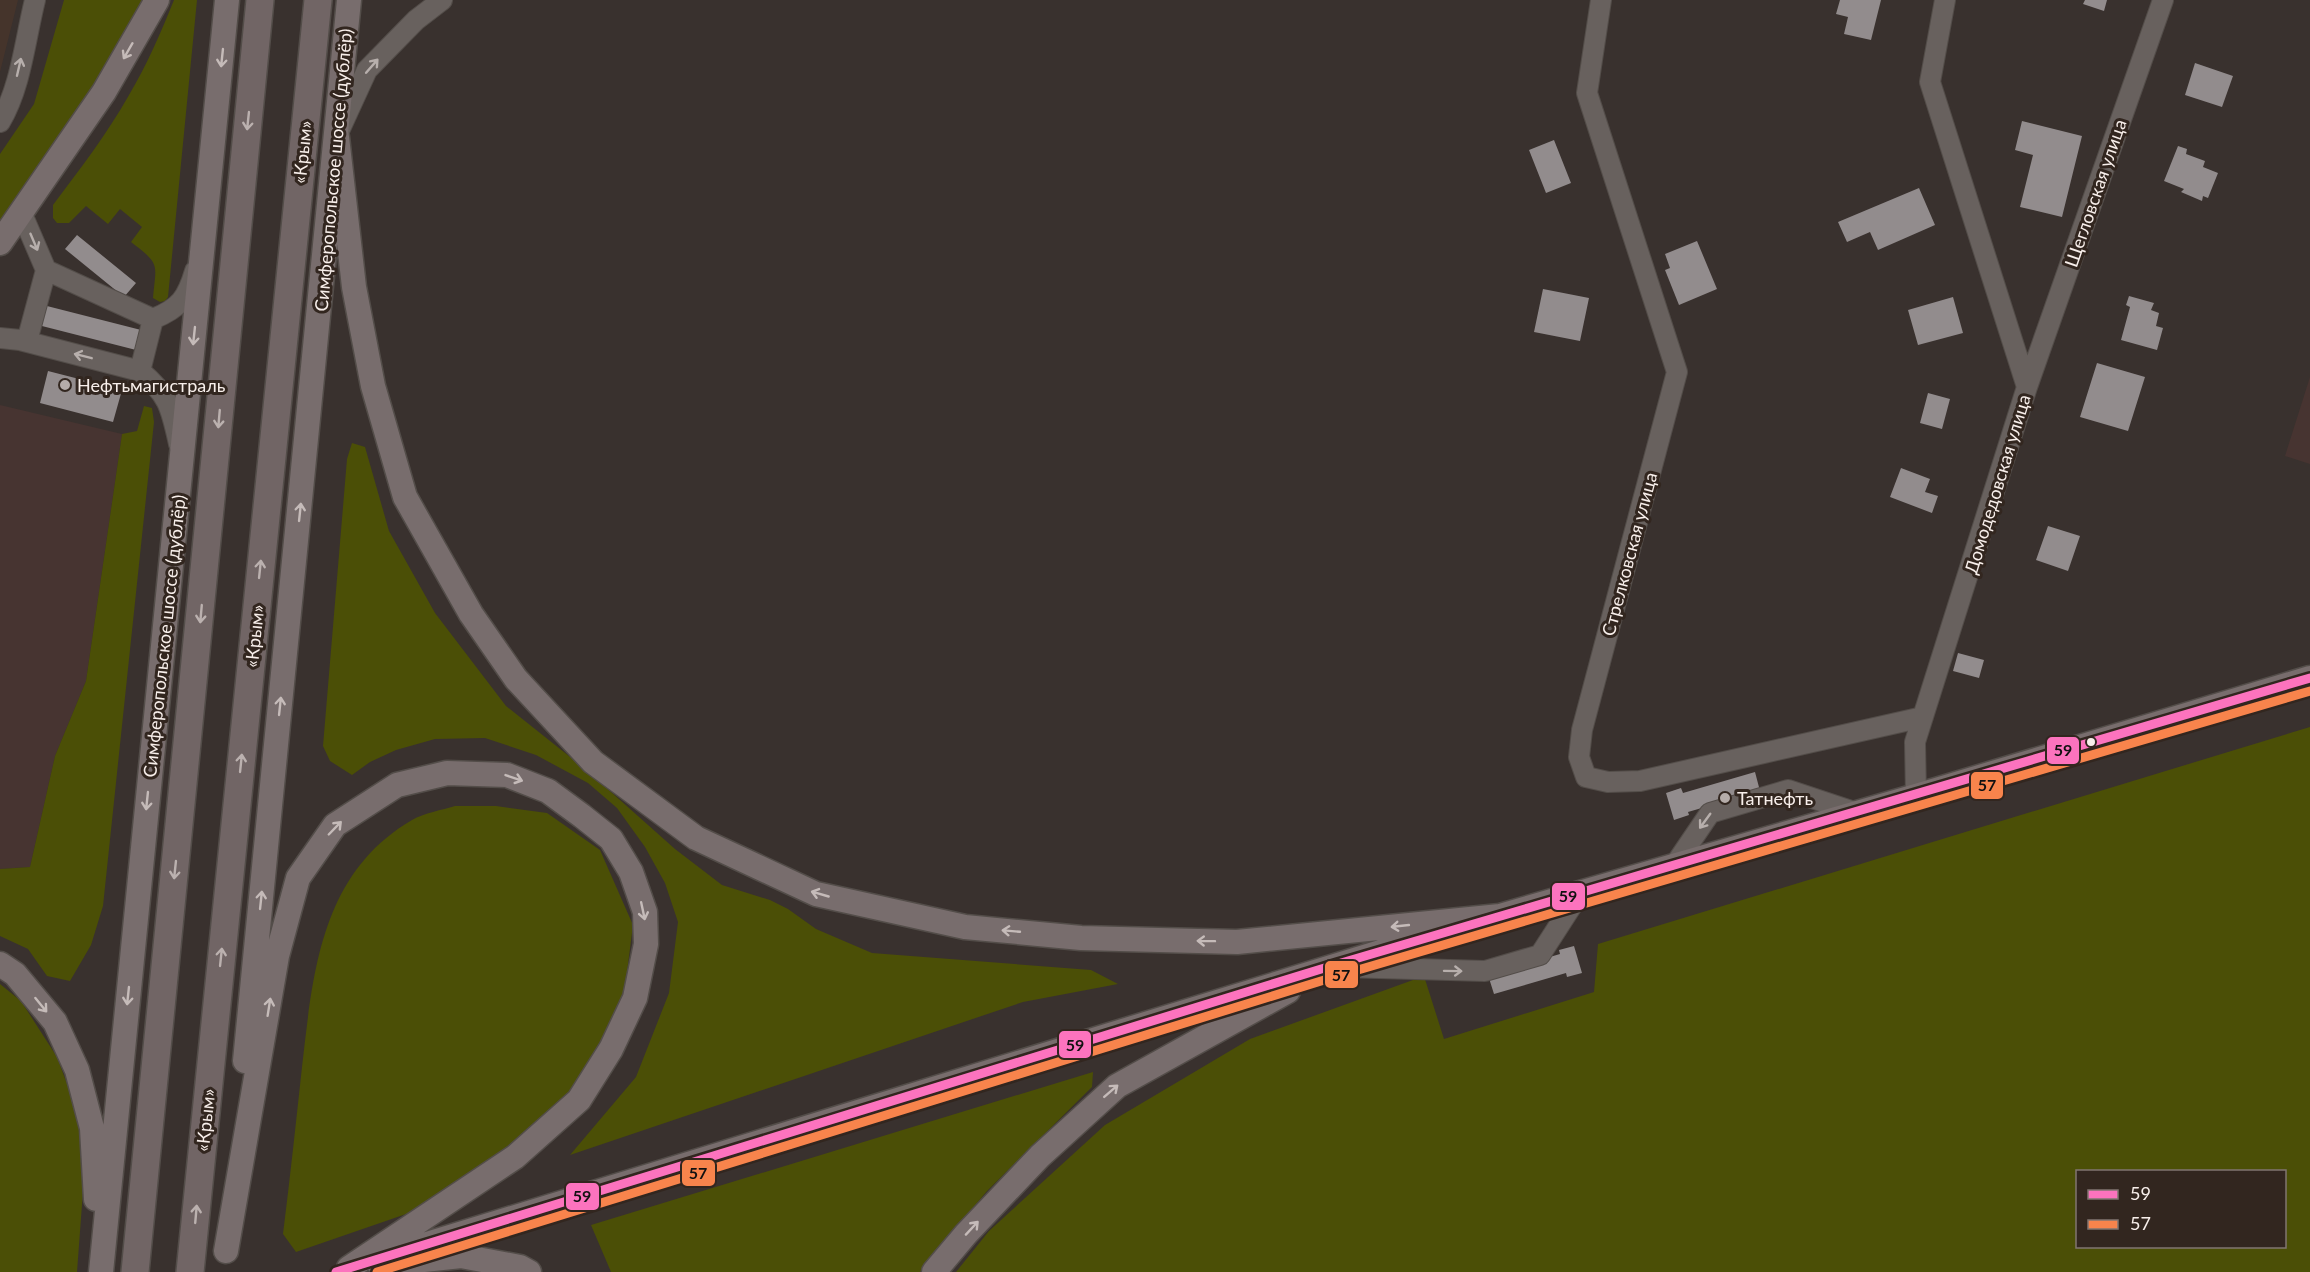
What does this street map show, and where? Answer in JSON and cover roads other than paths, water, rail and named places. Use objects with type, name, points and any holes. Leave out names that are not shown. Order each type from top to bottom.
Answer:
[{"type":"highway","points":[[135,1272],[260,0]]},
{"type":"highway","name":"«Крым»","points":[[190,1272],[318,0]]},
{"type":"main road","points":[[0,243],[104,92],[157,0]]},
{"type":"main road","name":"Симферопольское шоссе (дублёр)","points":[[99,1272],[227,0]]},
{"type":"main road","name":"Симферопольское шоссе (дублёр)","points":[[225,1261],[349,0]]},
{"type":"main road","points":[[337,136],[354,287],[373,387],[405,497],[471,614],[516,679],[593,762],[696,838],[816,894],[976,928],[1082,938],[1237,942],[1500,916]]},
{"type":"main road","points":[[342,1270],[1331,966],[1916,796],[2310,678]]},
{"type":"main road","points":[[225,1261],[277,956],[298,878],[335,825],[397,785],[447,773],[507,775],[549,791],[611,839],[631,872],[645,912],[646,944],[635,998],[611,1049],[579,1100],[515,1157],[342,1270]]},
{"type":"main road","points":[[0,964],[15,974],[55,1022],[77,1070],[92,1128],[99,1272]]},
{"type":"main road","points":[[934,1272],[966,1234],[1040,1156],[1117,1086],[1331,966]]},
{"type":"main road","points":[[342,1270],[461,1256],[520,1267],[529,1272]]},
{"type":"street","points":[[0,122],[16,83],[34,0]]},
{"type":"street","points":[[337,136],[367,70],[417,20],[442,0]]},
{"type":"street","name":"Стрелковская улица","points":[[1600,0],[1587,93],[1677,372],[1582,730],[1579,758],[1586,777],[1608,782],[1640,781],[1923,717]]},
{"type":"street","name":"Домодедовская улица","points":[[1916,796],[1915,742],[2027,387],[1930,82],[1945,0]]},
{"type":"street","name":"Щегловская улица","points":[[2027,387],[2163,0]]},
{"type":"street","points":[[22,214],[46,270],[27,341]]},
{"type":"street","points":[[46,270],[153,319],[177,308],[189,289],[204,242]]},
{"type":"street","points":[[140,370],[153,319]]},
{"type":"street","points":[[0,338],[27,341],[140,370],[165,396],[173,416],[182,459]]},
{"type":"street","points":[[1674,866],[1710,813],[1788,790],[1857,813]]},
{"type":"street","points":[[1331,966],[1485,971],[1529,959],[1540,955],[1581,893]]},
{"type":"place","name":"Нефтьмагистраль","points":[[65,385]]},
{"type":"place","name":"Татнефть","points":[[1725,798]]}]
